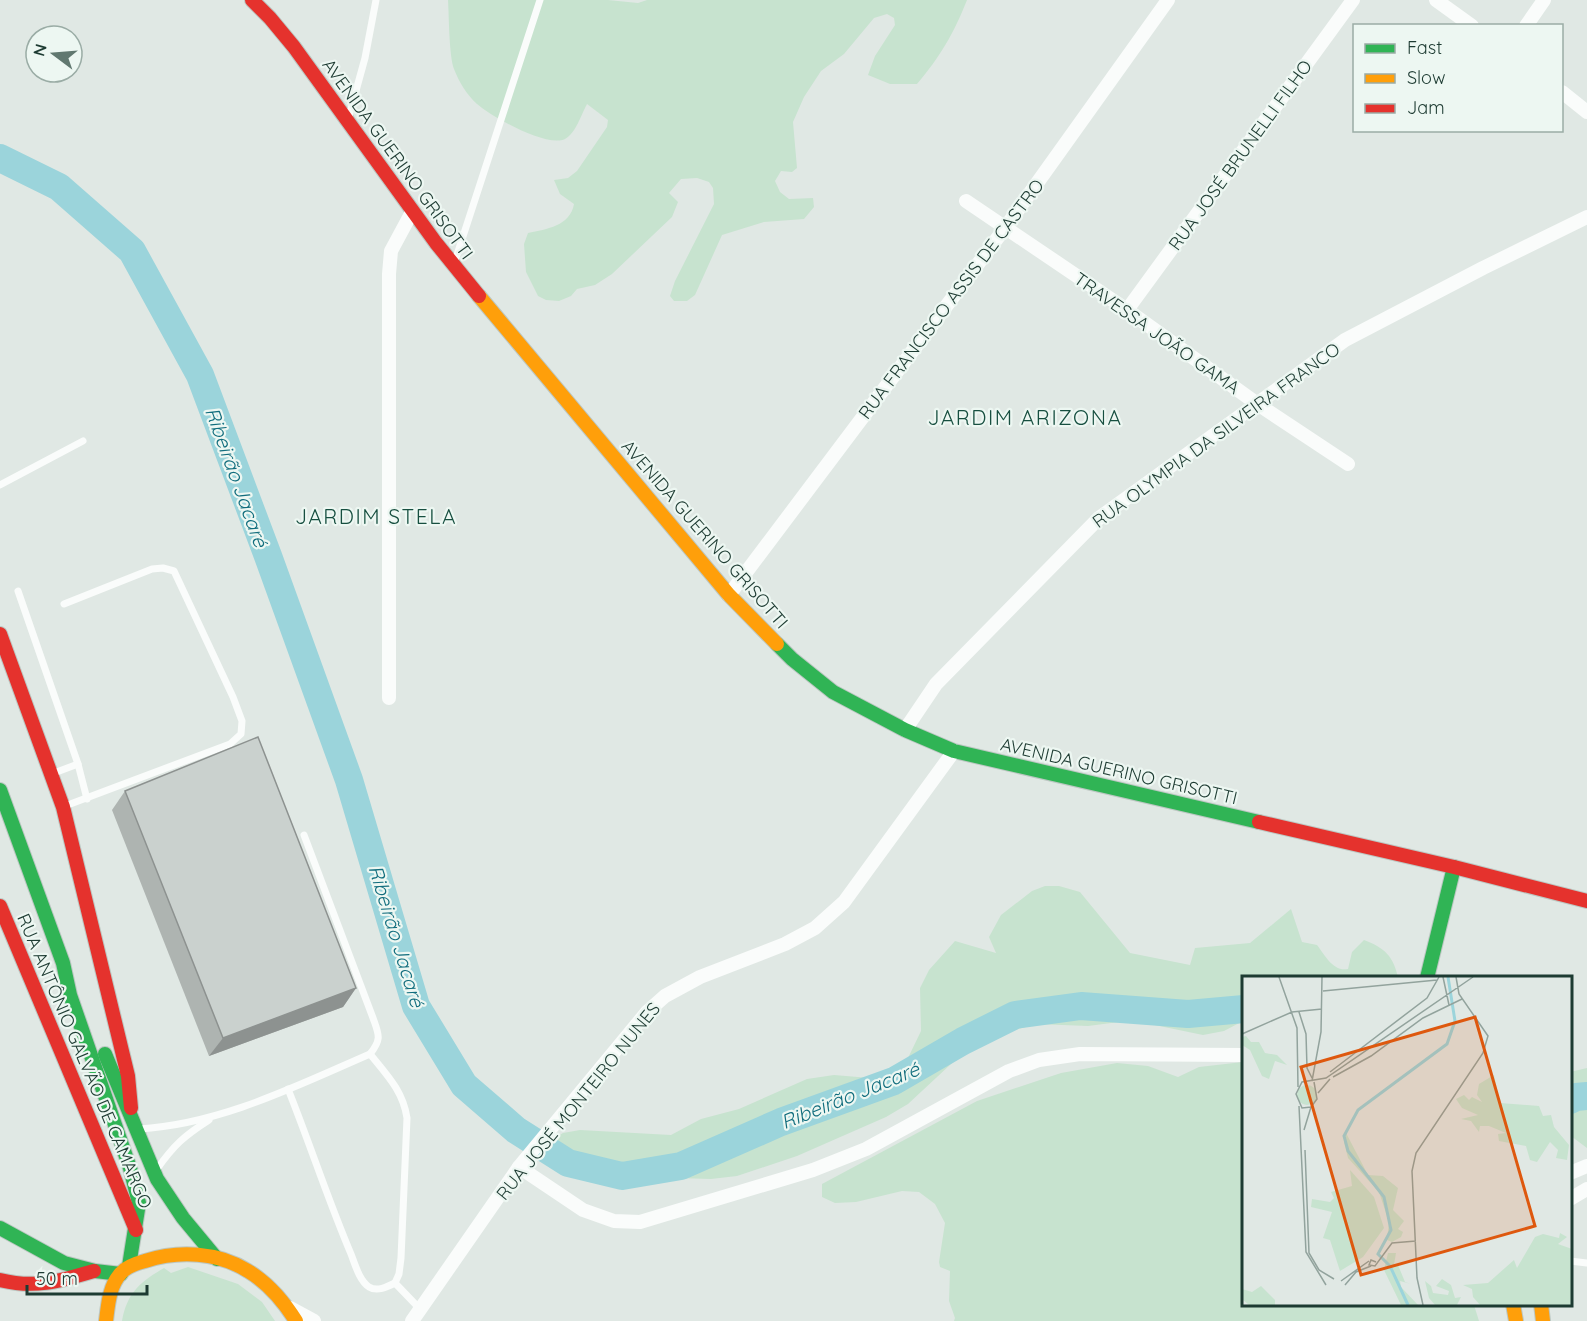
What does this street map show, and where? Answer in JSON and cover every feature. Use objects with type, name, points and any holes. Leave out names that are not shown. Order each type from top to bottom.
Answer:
[{"type":"main road","name":"AVENIDA GUERINO GRISOTTI","points":[[252,0],[270,16],[348,118],[412,212],[453,266],[729,595],[792,659],[832,692],[905,730],[954,751],[1454,867],[1587,901]]},
{"type":"main road","points":[[0,634],[63,807],[125,1065],[134,1124]]},
{"type":"main road","points":[[0,790],[63,963],[70,995],[130,1168],[139,1203],[136,1230],[125,1270],[111,1288],[106,1321]]},
{"type":"main road","points":[[1427,976],[1454,867]]},
{"type":"main road","name":"RUA ANTÔNIO GALVÃO DE CAMARGO","points":[[0,906],[136,1230]]},
{"type":"main road","points":[[63,963],[80,994],[154,1173],[183,1218],[217,1259]]},
{"type":"main road","points":[[0,1228],[64,1263],[95,1270],[125,1270],[150,1258],[171,1254],[194,1254],[217,1259],[236,1266],[259,1279],[287,1306],[296,1321]]},
{"type":"main road","points":[[0,1280],[19,1286],[46,1286],[95,1270]]},
{"type":"main road","points":[[1514,1306],[1516,1321]]},
{"type":"main road","points":[[1541,1306],[1543,1321]]},
{"type":"street","name":"RUA FRANCISCO ASSIS DE CASTRO","points":[[729,595],[1005,228],[1168,0]]},
{"type":"street","name":"RUA JOSÉ BRUNELLI FILHO","points":[[1127,310],[1353,0]]},
{"type":"street","points":[[1436,0],[1469,24]]},
{"type":"street","points":[[1527,24],[1544,0]]},
{"type":"street","points":[[1563,93],[1587,112]]},
{"type":"street","name":"TRAVESSA JOÃO GAMA","points":[[966,201],[1127,310],[1256,403],[1348,464]]},
{"type":"street","points":[[389,698],[389,274],[391,250],[412,212]]},
{"type":"street","name":"RUA OLYMPIA DA SILVEIRA FRANCO","points":[[905,730],[936,684],[1098,518],[1345,340],[1587,218]]},
{"type":"street","name":"RUA JOSÉ MONTEIRO NUNES","points":[[416,1315],[519,1167],[646,1012],[665,996],[700,977],[785,944],[815,928],[844,902],[954,751]]},
{"type":"street","points":[[519,1167],[583,1210],[614,1221],[640,1222],[813,1170],[866,1149],[1009,1071],[1039,1060],[1080,1054],[1242,1054]]},
{"type":"street","points":[[1572,1172],[1587,1166]]},
{"type":"street","points":[[1572,1198],[1587,1189]]},
{"type":"street","points":[[287,1306],[314,1321]]},
{"type":"lane","points":[[348,118],[365,58],[376,0]]},
{"type":"lane","points":[[453,266],[540,0]]},
{"type":"lane","points":[[0,485],[83,441]]},
{"type":"lane","points":[[63,807],[230,744],[241,734],[242,721],[174,571],[163,568],[152,569],[64,604]]},
{"type":"lane","points":[[18,591],[78,764],[87,799]]},
{"type":"lane","points":[[51,774],[78,764]]},
{"type":"lane","points":[[134,1124],[188,1124],[217,1116],[370,1054],[378,1044],[379,1035],[304,835]]},
{"type":"lane","points":[[288,1089],[360,1276],[369,1287],[385,1288],[395,1283],[399,1274],[408,1118],[405,1102],[397,1087],[370,1054]]},
{"type":"lane","points":[[154,1173],[172,1147],[189,1133],[217,1116]]},
{"type":"lane","points":[[1572,1261],[1587,1263]]},
{"type":"lane","points":[[395,1283],[416,1315]]},
{"type":"green space","points":[[448,0],[608,0],[638,3],[647,0],[967,0],[946,44],[917,84],[890,84],[868,75],[875,56],[895,25],[894,18],[887,14],[874,18],[844,54],[821,71],[804,97],[793,122],[797,168],[792,172],[781,171],[775,181],[780,192],[789,199],[813,198],[814,207],[804,219],[764,222],[722,235],[695,295],[687,301],[674,301],[670,296],[675,281],[714,204],[713,188],[709,182],[697,178],[681,179],[669,193],[678,202],[672,217],[612,274],[595,285],[577,289],[571,296],[559,301],[546,300],[538,296],[526,272],[524,244],[528,233],[557,225],[568,217],[574,204],[560,194],[554,180],[568,178],[577,171],[607,127],[608,120],[587,104],[572,133],[565,139],[557,141],[520,130],[484,110],[467,92],[452,63]]},
{"type":"green space","points":[[1045,886],[1059,886],[1080,892],[1130,953],[1190,965],[1195,948],[1250,943],[1291,909],[1302,942],[1317,945],[1326,958],[1338,968],[1348,969],[1352,952],[1364,940],[1377,946],[1391,958],[1398,976],[1242,976],[1242,1022],[1224,1031],[1203,1035],[1145,1023],[1119,1022],[1088,1026],[1036,1024],[997,1035],[977,1045],[951,1064],[908,1104],[886,1117],[797,1156],[737,1176],[711,1179],[611,1176],[571,1159],[557,1147],[553,1139],[563,1133],[580,1130],[671,1135],[701,1119],[739,1109],[807,1079],[834,1075],[870,1078],[891,1072],[908,1058],[921,1031],[920,988],[929,970],[955,941],[996,953],[989,937],[1001,915],[1032,891]]},
{"type":"green space","points":[[1242,1062],[1242,1306],[1474,1306],[1479,1321],[954,1321],[949,1301],[950,1271],[940,1267],[939,1262],[945,1223],[935,1204],[919,1192],[902,1191],[856,1202],[835,1203],[822,1197],[822,1184],[977,1101],[1061,1073],[1117,1063],[1148,1066],[1178,1077],[1199,1067]]},
{"type":"green space","points":[[1587,1068],[1587,1148],[1572,1137],[1572,1072]]},
{"type":"green space","points":[[188,1267],[238,1284],[262,1302],[275,1321],[122,1321],[131,1296],[148,1278],[164,1268],[171,1273]]},
{"type":"building","points":[[258,737],[356,988],[223,1038],[125,791]]},
{"type":"waterway","name":"Ribeirão Jacaré","points":[[0,158],[59,187],[132,251],[200,375],[349,780],[416,1006],[464,1085],[516,1130],[568,1163],[622,1176],[681,1166],[781,1122],[894,1081],[963,1041],[1015,1015],[1081,1006],[1188,1014],[1242,1009]]},
{"type":"waterway","name":"Ribeirão Jacaré","points":[[1572,1099],[1587,1096]]},
{"type":"traffic: fast","points":[[777,644],[833,692],[905,730],[954,751],[1259,822]]},
{"type":"traffic: fast","points":[[0,790],[63,963],[70,995],[130,1168],[139,1203],[129,1266]]},
{"type":"traffic: fast","points":[[1427,976],[1454,867]]},
{"type":"traffic: fast","points":[[105,1054],[157,1179],[183,1218],[217,1259]]},
{"type":"traffic: fast","points":[[0,1228],[64,1263],[95,1271],[121,1274]]},
{"type":"traffic: slow","points":[[479,296],[729,595],[777,644]]},
{"type":"traffic: slow","points":[[106,1321],[112,1290],[123,1271],[135,1264],[158,1257],[185,1254],[224,1260],[248,1271],[275,1293],[296,1321]]},
{"type":"traffic: slow","points":[[1513,1306],[1516,1321]]},
{"type":"traffic: slow","points":[[1541,1306],[1543,1321]]},
{"type":"traffic: jam","points":[[252,0],[294,47],[436,243],[479,296]]},
{"type":"traffic: jam","points":[[0,634],[63,807],[128,1076],[131,1108]]},
{"type":"traffic: jam","points":[[1259,822],[1454,867],[1587,901]]},
{"type":"traffic: jam","points":[[0,906],[136,1230]]},
{"type":"traffic: jam","points":[[0,1280],[37,1284],[59,1281],[94,1271]]},
{"type":"district","name":"JARDIM ARIZONA","points":[[1025,417]]},
{"type":"district","name":"JARDIM STELA","points":[[376,516]]}]
